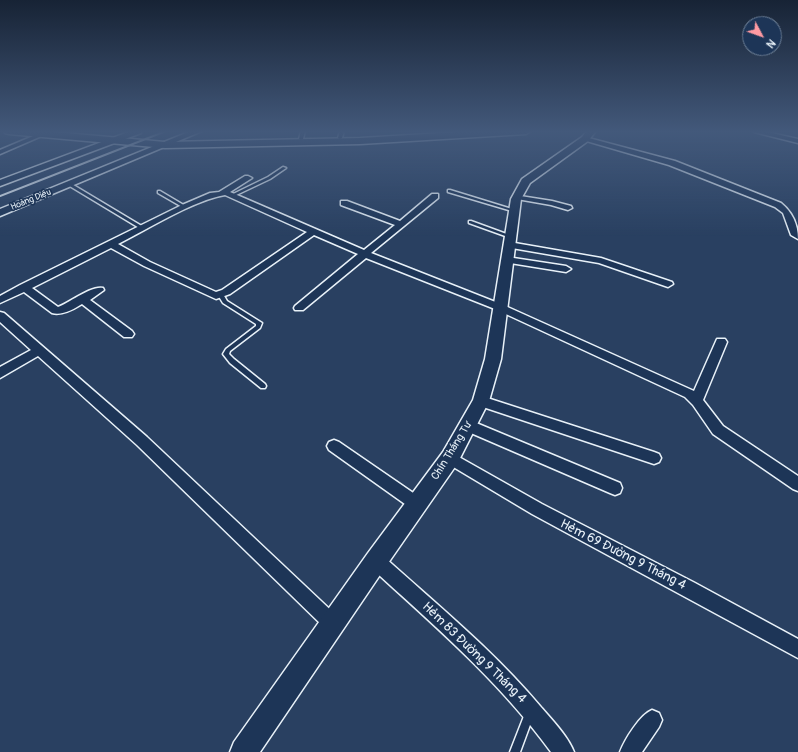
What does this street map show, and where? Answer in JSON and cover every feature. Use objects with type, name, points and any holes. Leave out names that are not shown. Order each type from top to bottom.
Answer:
[{"type":"street","points":[[0,183],[45,166]]},
{"type":"street","name":"Hoàng Diệu","points":[[0,213],[112,166]]},
{"type":"street","name":"Chín Tháng Tư","points":[[244,752],[332,623],[450,458],[469,426],[481,401],[493,359],[499,307],[515,203],[526,181],[546,166]]},
{"type":"street","points":[[680,166],[798,212]]},
{"type":"street","points":[[0,300],[185,207],[213,195],[222,193],[248,178]]},
{"type":"street","points":[[222,193],[314,231],[364,254],[499,307],[557,332],[689,394],[697,400],[718,430],[798,484]]},
{"type":"street","points":[[299,308],[435,196]]},
{"type":"street","points":[[344,203],[400,224]]},
{"type":"street","points":[[515,203],[552,203],[568,208]]},
{"type":"street","points":[[778,205],[787,212],[794,233],[798,236]]},
{"type":"street","points":[[111,244],[147,264],[216,296],[221,295],[314,231]]},
{"type":"street","points":[[508,247],[566,269]]},
{"type":"street","points":[[508,247],[601,261],[668,284]]},
{"type":"street","points":[[24,288],[56,311],[60,311],[99,290]]},
{"type":"street","points":[[82,299],[128,334]]},
{"type":"street","points":[[0,316],[92,396],[190,486],[332,623]]},
{"type":"street","points":[[697,400],[721,342]]},
{"type":"street","points":[[0,373],[39,350]]},
{"type":"street","points":[[481,401],[654,458]]},
{"type":"street","points":[[469,426],[615,488]]},
{"type":"street","points":[[334,446],[417,504]]},
{"type":"street","name":"Hẻm 69 Đường 9 Tháng 4","points":[[450,458],[530,506],[710,600],[798,649]]},
{"type":"street","name":"Hẻm 83 Đường 9 Tháng 4","points":[[376,561],[499,674],[531,708],[564,752]]},
{"type":"street","points":[[630,752],[652,720]]},
{"type":"lane","points":[[231,196],[269,178],[284,168]]},
{"type":"lane","points":[[69,184],[143,228]]},
{"type":"lane","points":[[449,191],[515,203]]},
{"type":"lane","points":[[159,192],[185,207]]},
{"type":"lane","points":[[470,222],[508,247]]},
{"type":"lane","points":[[221,295],[225,302],[259,323],[258,327],[228,350],[226,354],[232,361],[263,386]]},
{"type":"lane","points":[[515,752],[531,708]]},
{"type":"railway","points":[[0,196],[76,166]]}]
